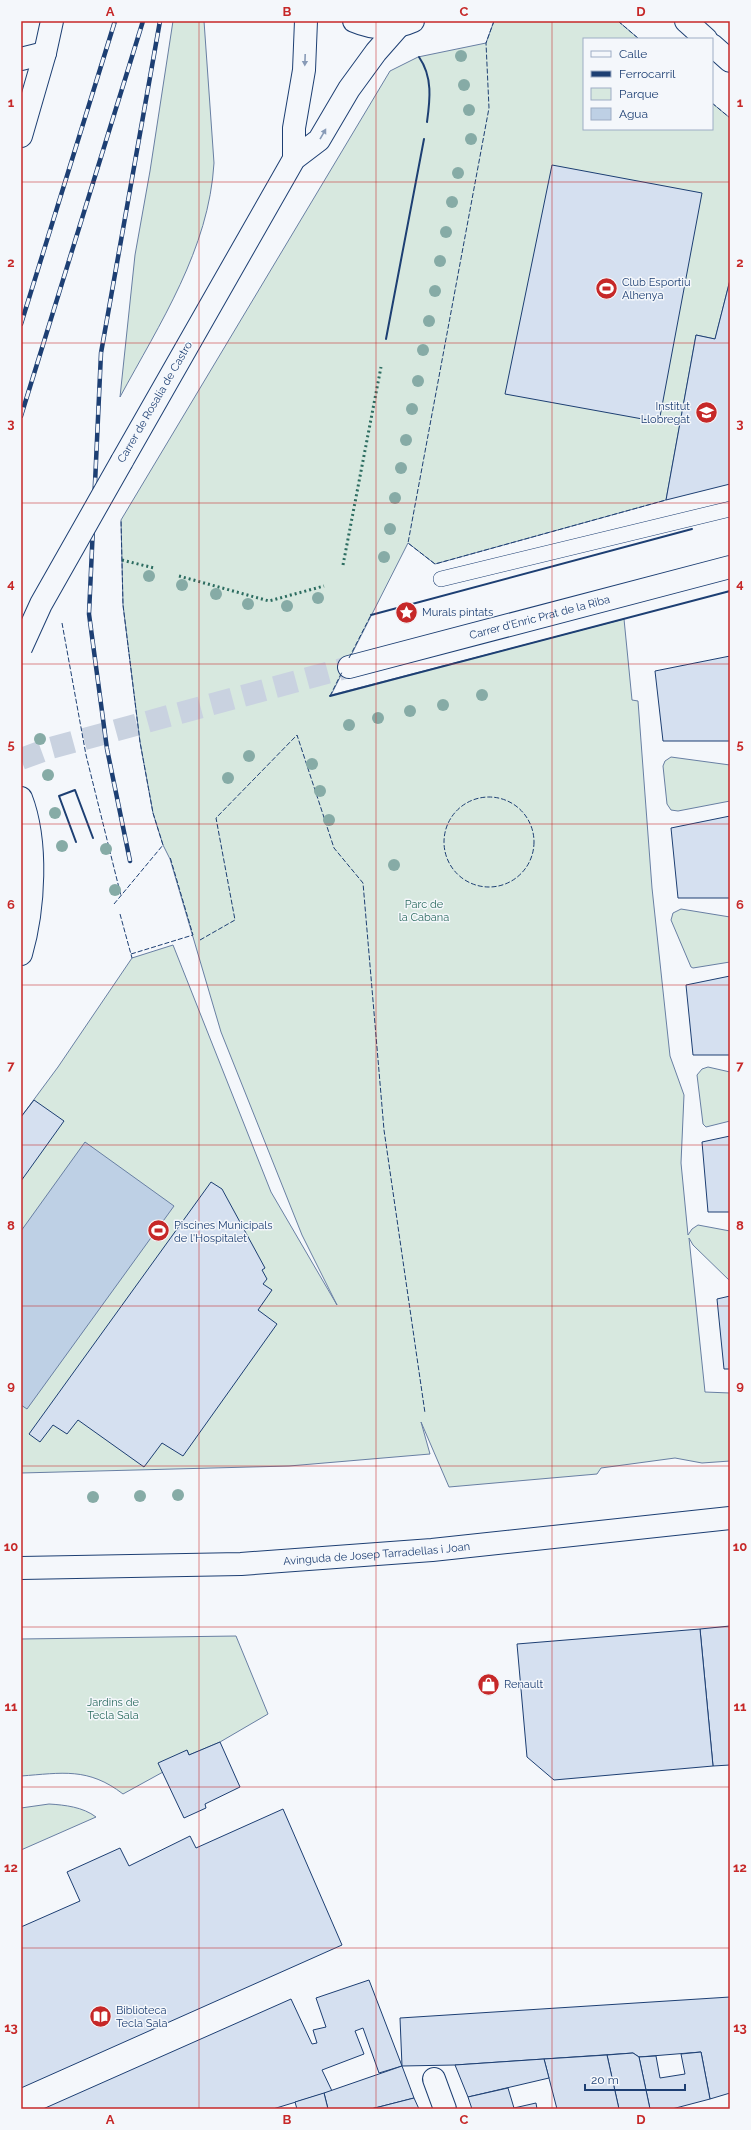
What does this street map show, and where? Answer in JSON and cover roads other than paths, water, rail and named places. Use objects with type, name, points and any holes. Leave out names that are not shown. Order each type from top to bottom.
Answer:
[{"type":"street","points":[[21,136],[45,53],[52,21]]},
{"type":"street","name":"Carrer de Rosalía de Castro","points":[[294,159],[294,128],[304,70],[306,21]]},
{"type":"street","points":[[354,21],[376,27],[405,24]]},
{"type":"street","points":[[686,21],[705,38]]},
{"type":"street","name":"Carrer de Rosalía de Castro","points":[[21,648],[41,604],[294,159],[319,140],[349,89],[376,52],[405,24]]},
{"type":"street","points":[[713,46],[730,61]]},
{"type":"street","points":[[21,59],[45,53]]},
{"type":"street","name":"Carrer d'Enric Prat de la Riba","points":[[349,667],[730,567]]},
{"type":"street","points":[[21,798],[27,814],[33,867],[29,907],[21,954]]},
{"type":"street","name":"Avinguda de Josep Tarradellas i Joan","points":[[21,1568],[249,1563],[432,1550],[730,1518]]},
{"type":"street","points":[[434,2079],[445,2109]]},
{"type":"lane","points":[[441,579],[730,509]]},
{"type":"water","points":[[85,1142],[174,1206],[27,1409],[21,1405],[21,1231]]},
{"type":"tunnel","points":[[21,759],[51,748],[349,667]]},
{"type":"railway","points":[[21,324],[115,21]]},
{"type":"railway","points":[[21,416],[143,21]]},
{"type":"railway","points":[[130,861],[107,749],[89,614],[101,353],[160,21]]},
{"type":"place","name":"Club Esportiu Alhenya","points":[[606,288]]},
{"type":"place","name":"Institut Llobregat","points":[[706,412]]},
{"type":"place","name":"Murals pintats","points":[[406,612]]},
{"type":"place","name":"Piscines Municipals de l'Hospitalet","points":[[158,1231]]},
{"type":"place","name":"Renault","points":[[489,1684]]},
{"type":"place","name":"Biblioteca Tecla Sala","points":[[101,2016]]},
{"type":"park label","name":"Parc de la Cabana","points":[[424,910]]},
{"type":"park label","name":"Jardins de Tecla Sala","points":[[113,1708]]}]
